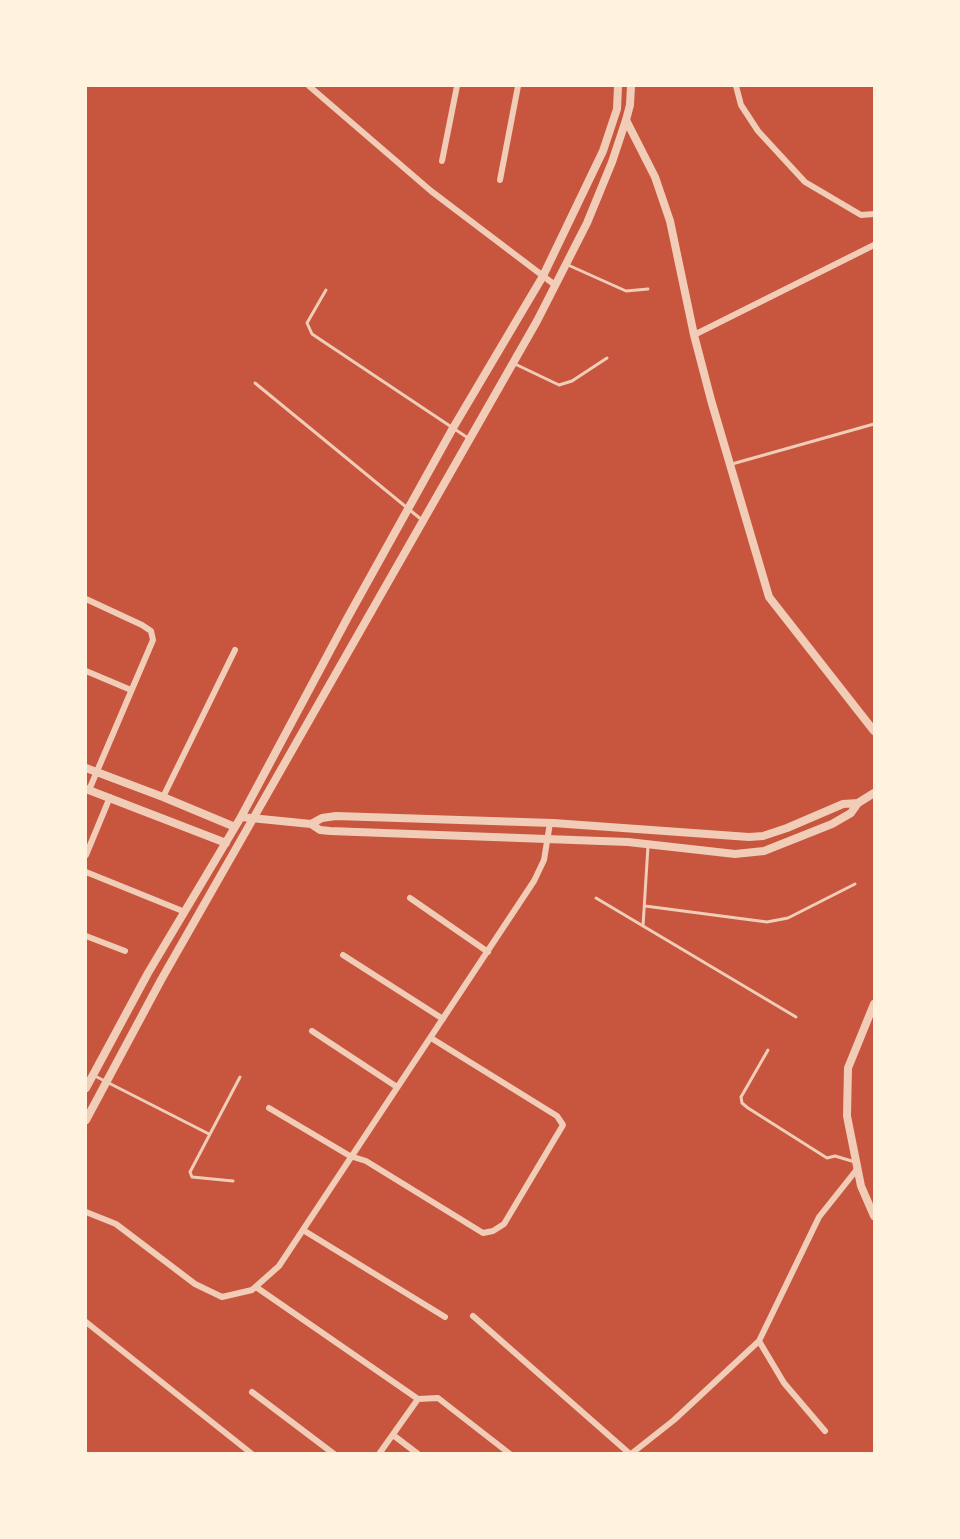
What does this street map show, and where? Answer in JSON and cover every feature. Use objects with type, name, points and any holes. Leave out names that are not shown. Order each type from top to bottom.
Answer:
[{"type":"street","points":[[309,86],[431,191],[555,285]]},
{"type":"street","points":[[442,161],[457,86]]},
{"type":"street","points":[[500,180],[518,86]]},
{"type":"street","points":[[86,1088],[241,817],[453,428],[543,276],[603,151],[617,110],[618,86]]},
{"type":"street","points":[[86,1120],[166,971],[424,521],[555,285],[586,223],[612,162],[630,105],[631,86]]},
{"type":"street","points":[[736,86],[741,105],[758,131],[805,182],[861,215],[874,214]]},
{"type":"street","points":[[617,110],[626,120],[655,177],[670,221],[693,335],[769,597],[874,731]]},
{"type":"street","points":[[693,335],[874,245]]},
{"type":"street","points":[[86,599],[142,625],[151,631],[153,639],[97,773],[87,789],[110,796],[226,843]]},
{"type":"street","points":[[164,797],[235,650]]},
{"type":"street","points":[[86,671],[132,690]]},
{"type":"street","points":[[86,768],[235,827]]},
{"type":"street","points":[[241,817],[311,824],[320,830],[330,831],[549,838],[648,844],[735,854],[764,851],[832,824],[851,813],[858,803],[874,793]]},
{"type":"street","points":[[86,855],[110,796]]},
{"type":"street","points":[[311,824],[322,818],[336,816],[629,827],[749,837],[763,836],[787,828],[843,804],[858,803]]},
{"type":"street","points":[[86,1212],[116,1224],[195,1284],[222,1297],[256,1287],[279,1266],[537,875],[549,838],[550,823]]},
{"type":"street","points":[[86,872],[185,912]]},
{"type":"street","points":[[410,898],[488,952]]},
{"type":"street","points":[[86,936],[125,951]]},
{"type":"street","points":[[343,955],[443,1019]]},
{"type":"street","points":[[874,1004],[848,1068],[847,1116],[861,1186],[874,1216]]},
{"type":"street","points":[[312,1031],[397,1086]]},
{"type":"street","points":[[269,1108],[350,1156],[366,1161],[483,1233],[494,1231],[504,1224],[563,1125],[557,1116],[431,1038]]},
{"type":"street","points":[[473,1316],[630,1454],[674,1420],[759,1341],[819,1218],[857,1166]]},
{"type":"street","points":[[303,1230],[445,1317]]},
{"type":"street","points":[[256,1287],[418,1399],[438,1398],[510,1454]]},
{"type":"street","points":[[86,1322],[252,1454]]},
{"type":"street","points":[[759,1341],[784,1383],[825,1431]]},
{"type":"street","points":[[252,1392],[334,1454]]},
{"type":"street","points":[[379,1454],[418,1399]]},
{"type":"street","points":[[393,1435],[418,1454]]},
{"type":"lane","points":[[566,264],[626,291],[648,289]]},
{"type":"lane","points":[[326,290],[307,323],[312,334],[469,439]]},
{"type":"lane","points":[[513,363],[559,385],[572,381],[607,358]]},
{"type":"lane","points":[[255,383],[424,521]]},
{"type":"lane","points":[[730,465],[874,424]]},
{"type":"lane","points":[[643,926],[648,844]]},
{"type":"lane","points":[[645,906],[767,922],[788,918],[855,884]]},
{"type":"lane","points":[[596,898],[796,1017]]},
{"type":"lane","points":[[768,1050],[741,1096],[742,1103],[827,1158],[835,1156],[857,1166]]},
{"type":"lane","points":[[93,1075],[209,1134]]},
{"type":"lane","points":[[233,1181],[191,1175],[191,1170],[240,1077]]}]
